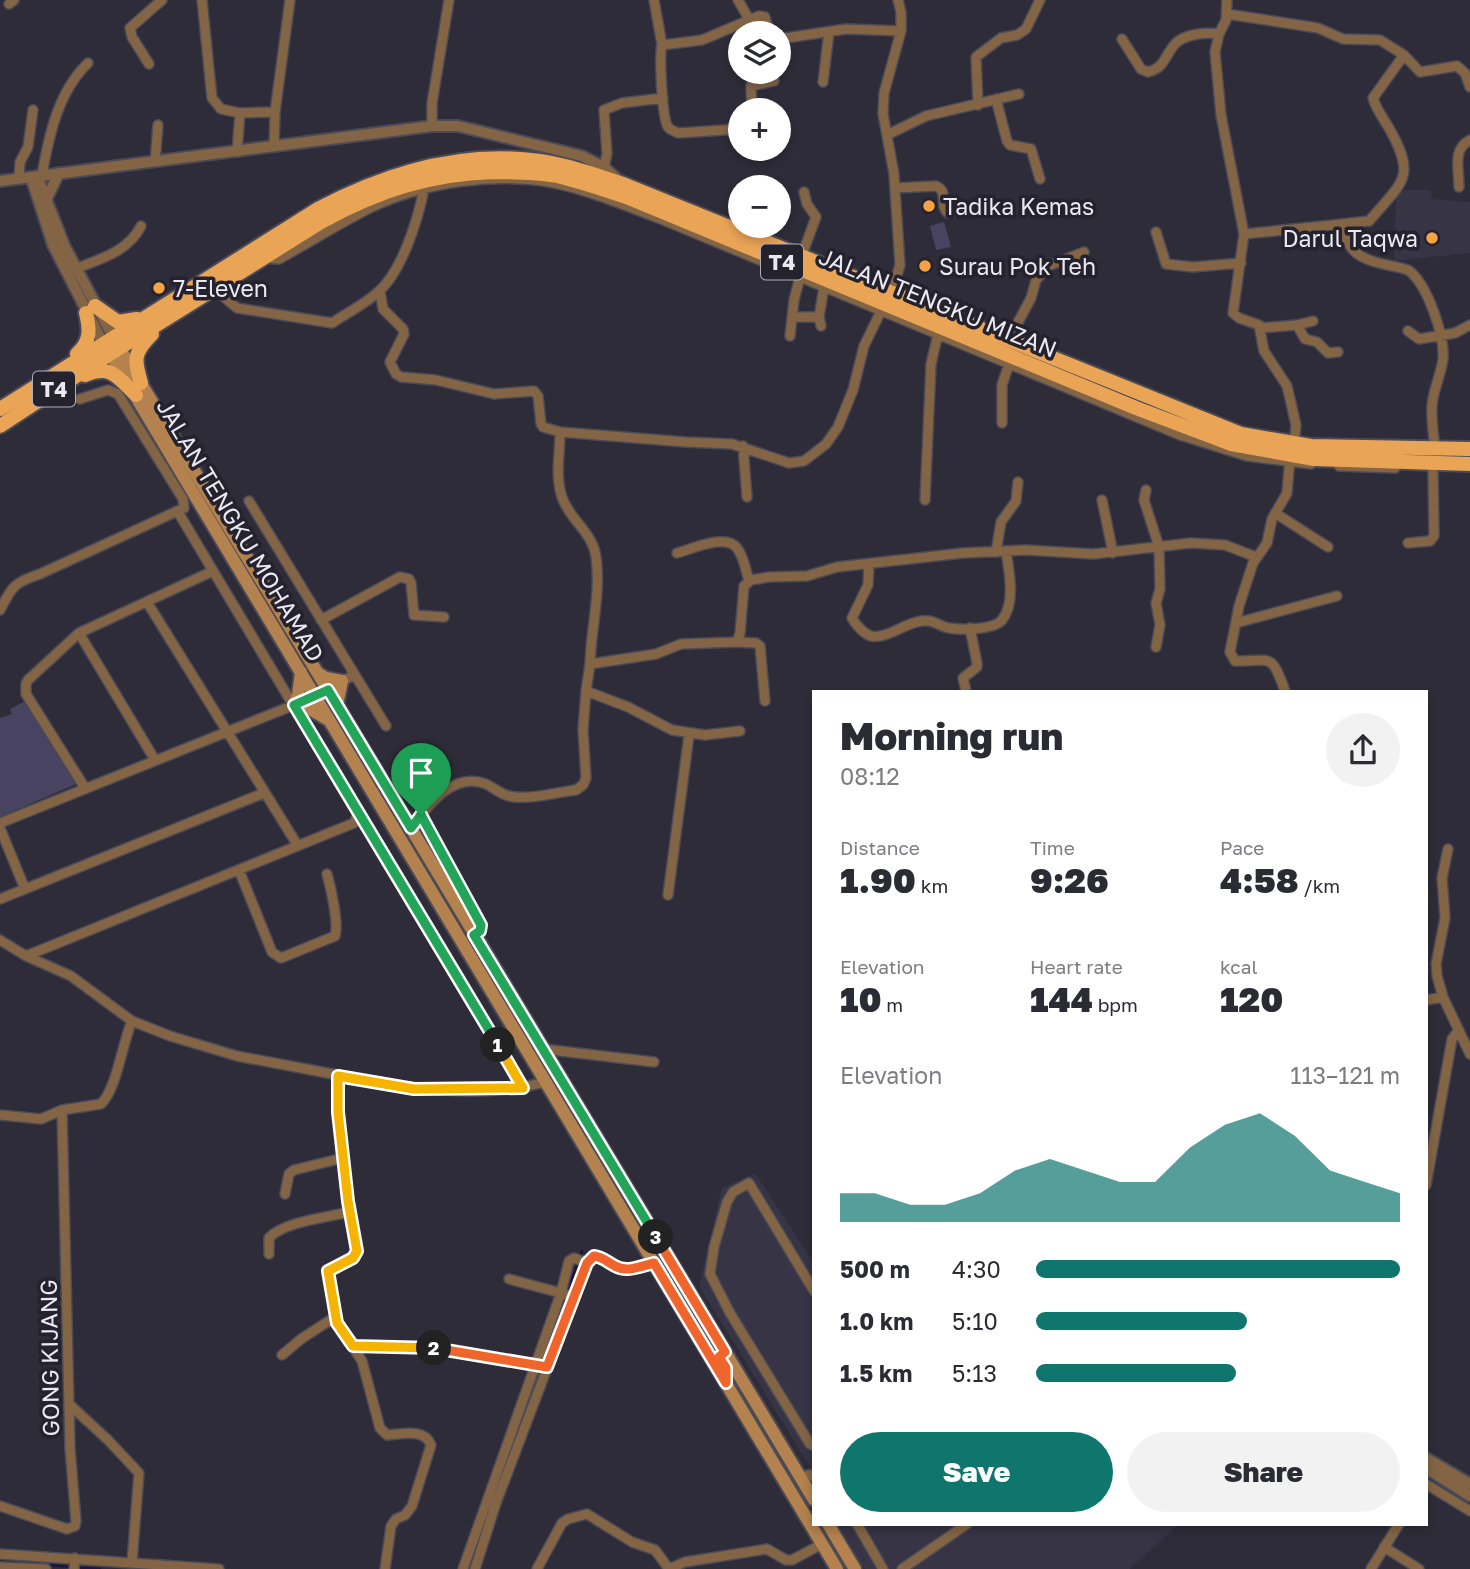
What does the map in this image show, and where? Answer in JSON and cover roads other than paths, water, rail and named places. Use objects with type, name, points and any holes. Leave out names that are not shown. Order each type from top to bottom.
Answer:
[{"type":"highway","name":"JALAN TENGKU MIZAN","points":[[161,316],[318,209],[351,191],[407,171],[446,162],[514,158],[603,172],[623,184],[802,255],[891,294],[1291,454],[1470,449]]},
{"type":"highway","name":"JALAN TENGKU MIZAN","points":[[0,409],[58,379],[161,316],[218,288],[355,203],[419,181],[464,173],[517,172],[555,176],[629,198],[1147,412],[1231,444],[1314,459],[1470,464]]},
{"type":"highway","points":[[58,379],[85,347],[89,334],[90,309],[118,322],[161,316]]},
{"type":"highway","points":[[138,389],[138,349],[161,316]]},
{"type":"highway","points":[[58,379],[104,370],[138,389]]},
{"type":"highway","name":"JALAN TENGKU MIZAN","points":[[0,426],[58,379]]},
{"type":"main road","name":"JALAN TENGKU MOHAMAD","points":[[111,345],[328,690],[812,1497]]},
{"type":"main road","name":"JALAN TENGKU MOHAMAD","points":[[138,389],[315,696],[837,1569]]},
{"type":"main road","points":[[301,672],[294,705],[305,706],[331,721]]},
{"type":"main road","points":[[317,673],[326,678],[348,678],[337,705]]},
{"type":"main road","points":[[725,1352],[719,1357],[726,1368],[726,1383]]},
{"type":"main road","points":[[829,1526],[855,1569]]},
{"type":"street","points":[[149,64],[132,37],[130,28],[162,0]]},
{"type":"street","points":[[202,0],[212,99],[221,109],[240,113],[275,112]]},
{"type":"street","points":[[274,147],[275,112],[290,0]]},
{"type":"street","points":[[432,126],[432,103],[449,0]]},
{"type":"street","points":[[654,0],[662,45],[659,58],[667,125],[678,133],[728,130]]},
{"type":"street","points":[[738,0],[749,19]]},
{"type":"street","points":[[891,294],[900,265],[895,188],[883,114],[884,93],[901,31],[898,0]]},
{"type":"street","points":[[978,105],[976,57],[1001,38],[1017,35],[1026,29],[1040,0]]},
{"type":"street","points":[[1227,0],[1227,14],[1215,52],[1221,114],[1244,234],[1233,313],[1239,318],[1257,323],[1260,328],[1264,351],[1287,386],[1296,425],[1287,493],[1272,519],[1267,543],[1256,557],[1239,606],[1231,657],[1235,662],[1259,658],[1269,662],[1279,673],[1285,690]]},
{"type":"street","points":[[1227,14],[1318,28],[1343,39],[1380,40],[1404,55],[1420,72],[1457,66],[1465,73],[1470,87]]},
{"type":"street","points":[[662,45],[702,40],[749,19],[765,17],[766,21]]},
{"type":"street","points":[[791,37],[846,29],[901,31]]},
{"type":"street","points":[[823,82],[829,32]]},
{"type":"street","points":[[1122,39],[1141,69],[1148,72],[1160,67],[1181,39],[1205,33],[1219,34]]},
{"type":"street","points":[[1244,234],[1369,221],[1398,188],[1405,172],[1402,152],[1373,99],[1404,55]]},
{"type":"street","points":[[88,63],[75,75],[58,112],[37,176],[53,245],[111,345]]},
{"type":"street","points":[[752,98],[751,86],[760,84]]},
{"type":"street","points":[[887,135],[926,116],[1019,94]]},
{"type":"street","points":[[0,181],[432,126],[458,126],[582,156],[603,172],[607,154],[604,110],[622,103],[663,98]]},
{"type":"street","points":[[996,99],[1007,141],[1010,145],[1031,149],[1040,179]]},
{"type":"street","points":[[16,179],[20,162],[28,147],[33,110]]},
{"type":"street","points":[[237,152],[240,113]]},
{"type":"street","points":[[155,162],[158,125]]},
{"type":"street","points":[[1459,187],[1458,151],[1463,143],[1470,140]]},
{"type":"street","points":[[41,199],[59,173]]},
{"type":"street","points":[[16,179],[41,199],[75,269],[90,309]]},
{"type":"street","points":[[264,258],[279,259],[371,208],[424,189],[474,180],[546,182],[578,189],[661,219],[1180,435],[1247,456],[1291,454],[1365,468],[1470,469]]},
{"type":"street","points":[[895,188],[936,186],[943,191],[944,209],[948,214],[991,202]]},
{"type":"street","points":[[218,288],[237,308],[332,323],[380,291],[404,255],[421,208],[424,189]]},
{"type":"street","points":[[802,255],[816,217],[807,204],[804,192]]},
{"type":"street","points":[[1333,225],[1343,232],[1354,251],[1361,256],[1408,270],[1415,274],[1424,289],[1441,334],[1443,360],[1432,407],[1435,450]]},
{"type":"street","points":[[75,269],[116,252],[135,238],[141,226]]},
{"type":"street","points":[[1156,232],[1166,264],[1198,267],[1241,263]]},
{"type":"street","points":[[1008,341],[1031,298],[1036,281],[1048,266],[1084,252]]},
{"type":"street","points":[[790,336],[794,300],[800,278]]},
{"type":"street","points":[[793,317],[820,322],[824,287]]},
{"type":"street","points":[[380,291],[383,310],[403,329],[404,334],[390,362],[396,374],[401,377],[436,380],[485,393],[534,391],[538,396],[541,424],[560,432],[743,446],[789,463],[804,461],[826,444],[838,428],[853,390],[864,346],[881,311]]},
{"type":"street","points":[[1260,328],[1313,321]]},
{"type":"street","points":[[1297,325],[1305,339],[1317,342],[1328,353],[1338,352]]},
{"type":"street","points":[[1409,331],[1419,339],[1455,332],[1470,325]]},
{"type":"street","points":[[925,500],[931,364],[938,334]]},
{"type":"street","points":[[1002,423],[1002,385],[1009,364]]},
{"type":"street","points":[[0,610],[10,589],[22,580],[184,508],[183,499],[122,398],[108,390],[80,399]]},
{"type":"street","points":[[411,828],[444,791],[452,786],[467,782],[486,784],[503,794],[519,798],[576,790],[583,785],[586,778],[583,730],[590,640],[597,601],[596,554],[590,537],[564,503],[559,486],[560,432]]},
{"type":"street","points":[[743,446],[747,498]]},
{"type":"street","points":[[1408,543],[1430,541],[1434,536],[1433,470]]},
{"type":"street","points":[[869,564],[868,585],[852,618],[867,634],[876,636],[926,621],[950,628],[996,625],[1003,619],[1010,597],[1001,551],[1000,522],[1016,501],[1018,482]]},
{"type":"street","points":[[1146,490],[1144,500],[1159,547],[1160,589],[1156,603],[1160,625],[1156,647]]},
{"type":"street","points":[[1102,500],[1113,553]]},
{"type":"street","points":[[249,501],[321,620],[348,678],[386,726]]},
{"type":"street","points":[[178,512],[523,1088]]},
{"type":"street","points":[[1275,513],[1328,547]]},
{"type":"street","points":[[677,553],[721,542],[731,543],[741,554],[748,581]]},
{"type":"street","points":[[737,642],[744,586],[748,581],[769,577],[807,576],[837,567],[1001,551],[1113,553],[1191,543],[1219,544],[1256,557]]},
{"type":"street","points":[[85,788],[26,694],[28,680],[79,633],[213,571]]},
{"type":"street","points":[[321,620],[400,577],[409,579],[411,583],[414,615],[444,617]]},
{"type":"street","points":[[1236,622],[1337,596]]},
{"type":"street","points":[[146,602],[298,846]]},
{"type":"street","points":[[966,690],[963,678],[977,667],[970,628]]},
{"type":"street","points":[[79,633],[155,760]]},
{"type":"street","points":[[590,664],[656,654],[681,644],[756,643],[760,646],[765,701]]},
{"type":"street","points":[[25,889],[0,825],[85,788],[294,705],[348,678]]},
{"type":"street","points":[[586,691],[689,735],[740,731]]},
{"type":"street","points":[[668,895],[689,735]]},
{"type":"street","points":[[0,900],[264,793]]},
{"type":"street","points":[[26,956],[354,823],[358,814]]},
{"type":"street","points":[[421,815],[481,925],[480,931],[474,935]]},
{"type":"street","points":[[1448,849],[1442,878],[1445,918],[1436,964],[1437,976],[1443,997],[1470,1054]]},
{"type":"street","points":[[239,870],[272,952],[281,958],[335,936],[337,928],[333,894],[327,874]]},
{"type":"street","points":[[0,940],[26,956],[71,976],[132,1021],[170,1037],[237,1056],[414,1089],[523,1088],[546,1082]]},
{"type":"street","points":[[1428,1000],[1443,997]]},
{"type":"street","points":[[0,1115],[41,1119],[62,1110],[97,1106],[104,1101],[114,1078],[122,1045],[132,1021]]},
{"type":"street","points":[[1428,1173],[1451,1039],[1459,1030]]},
{"type":"street","points":[[543,1049],[654,1062]]},
{"type":"street","points":[[338,1076],[338,1112],[349,1212],[357,1251],[353,1258],[330,1269],[327,1275],[335,1317],[341,1332],[362,1361],[380,1428],[387,1435],[421,1434],[430,1440],[431,1445],[412,1506],[391,1526],[384,1569]]},
{"type":"street","name":"GONG KIJANG","points":[[0,1506],[67,1529],[75,1526],[69,1404],[62,1110]]},
{"type":"street","points":[[285,1194],[289,1174],[294,1170],[344,1158]]},
{"type":"street","points":[[812,1288],[749,1183],[733,1192],[727,1202],[714,1247],[710,1274],[730,1313],[812,1445]]},
{"type":"street","points":[[269,1254],[269,1238],[275,1232],[349,1212]]},
{"type":"street","points":[[567,1294],[569,1261],[582,1261],[599,1256],[629,1270],[654,1263]]},
{"type":"street","points":[[463,1569],[474,1560],[567,1294],[582,1261]]},
{"type":"street","points":[[509,1279],[567,1294]]},
{"type":"street","points":[[282,1355],[335,1317]]},
{"type":"street","points":[[353,1346],[445,1349],[542,1366]]},
{"type":"street","points":[[69,1404],[139,1473],[132,1562]]},
{"type":"street","points":[[1429,1471],[1470,1485]]},
{"type":"street","points":[[1429,1471],[1470,1496]]},
{"type":"street","points":[[1429,1471],[1470,1511]]},
{"type":"street","points":[[800,1477],[812,1475]]},
{"type":"street","points":[[537,1569],[564,1520],[587,1514],[632,1542],[655,1550],[669,1569],[685,1562],[767,1549],[786,1560],[792,1560],[822,1544]]},
{"type":"street","points":[[858,1526],[883,1569]]},
{"type":"street","points":[[902,1569],[964,1526]]},
{"type":"street","points":[[1371,1569],[1398,1526]]},
{"type":"street","points":[[1384,1548],[1419,1569]]},
{"type":"street","points":[[0,1554],[75,1564],[132,1562],[147,1567],[219,1569]]},
{"type":"street","points":[[0,1568],[46,1569]]},
{"type":"waterway","points":[[568,1291],[582,1251]]},
{"type":"waterway","points":[[514,1443],[566,1297]]},
{"type":"waterway","points":[[469,1569],[479,1541]]},
{"type":"waterway","points":[[0,1562],[24,1564]]},
{"type":"waterway","points":[[48,1565],[100,1569]]},
{"type":"place","name":"Tadika Kemas","points":[[929,206]]},
{"type":"place","name":"Darul Taqwa","points":[[1432,238]]},
{"type":"place","name":"Surau Pok Teh","points":[[925,266]]},
{"type":"place","name":"7-Eleven","points":[[159,288]]}]
